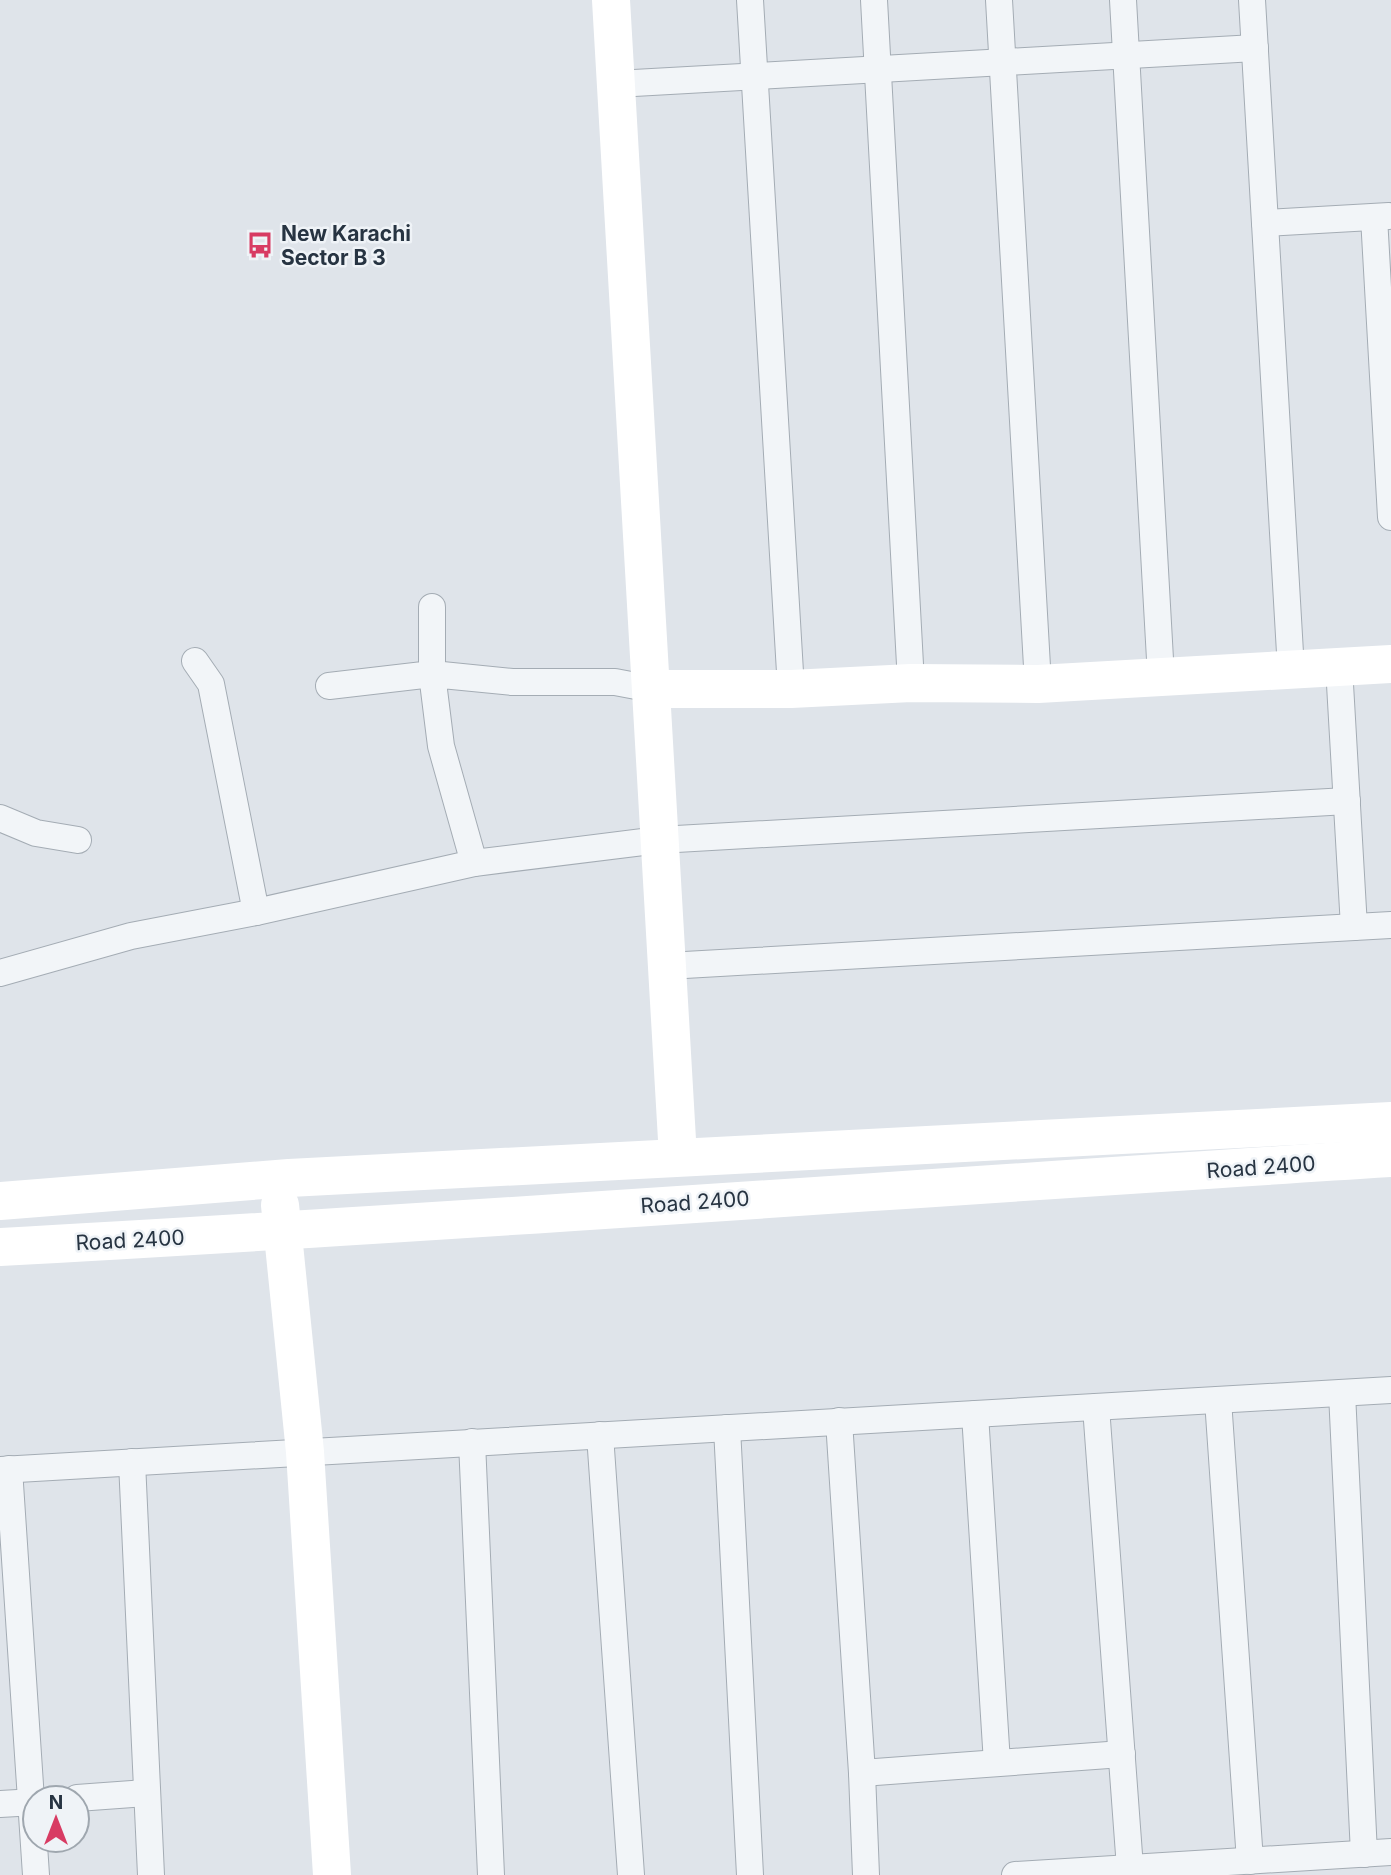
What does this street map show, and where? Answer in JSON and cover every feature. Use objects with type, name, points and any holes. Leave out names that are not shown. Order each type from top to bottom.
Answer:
[{"type":"main road","points":[[611,0],[678,1157]]},
{"type":"main road","points":[[652,689],[791,689],[911,683],[1038,684],[1391,664]]},
{"type":"main road","name":"Road 2400","points":[[0,1201],[278,1179],[1391,1121]]},
{"type":"main road","name":"Road 2400","points":[[0,1247],[283,1232],[683,1203],[1391,1158]]},
{"type":"main road","points":[[278,1179],[305,1452],[332,1875]]},
{"type":"street","points":[[750,0],[791,689]]},
{"type":"street","points":[[874,0],[911,683]]},
{"type":"street","points":[[999,0],[1038,684]]},
{"type":"street","points":[[1122,0],[1161,677]]},
{"type":"street","points":[[1252,0],[1291,670]]},
{"type":"street","points":[[616,84],[1255,48]]},
{"type":"street","points":[[1265,223],[1382,217],[1391,517]]},
{"type":"street","points":[[432,607],[432,674],[441,746],[474,863]]},
{"type":"street","points":[[195,661],[211,684],[256,912]]},
{"type":"street","points":[[1339,667],[1354,927]]},
{"type":"street","points":[[329,687],[432,674],[512,682],[615,682],[652,689]]},
{"type":"street","points":[[0,973],[131,936],[256,912],[474,863],[659,840],[1347,801]]},
{"type":"street","points":[[0,818],[36,833],[78,840]]},
{"type":"street","points":[[667,966],[1391,925]]},
{"type":"street","points":[[31,1784],[5,1469],[1391,1390]]},
{"type":"street","points":[[1342,1393],[1364,1854]]},
{"type":"street","points":[[1218,1400],[1250,1861]]},
{"type":"street","points":[[1096,1407],[1130,1868]]},
{"type":"street","points":[[975,1414],[997,1763]]},
{"type":"street","points":[[839,1422],[866,1875]]},
{"type":"street","points":[[727,1428],[750,1875]]},
{"type":"street","points":[[600,1435],[631,1875]]},
{"type":"street","points":[[472,1442],[491,1875]]},
{"type":"street","points":[[132,1462],[151,1875]]},
{"type":"street","points":[[862,1773],[1122,1754]]},
{"type":"street","points":[[91,1797],[146,1793]]},
{"type":"street","points":[[0,1804],[21,1803]]},
{"type":"street","points":[[1015,1875],[1391,1852]]},
{"type":"street","points":[[35,1854],[36,1875]]},
{"type":"place","name":"New Karachi Sector B 3","points":[[260,245]]}]
